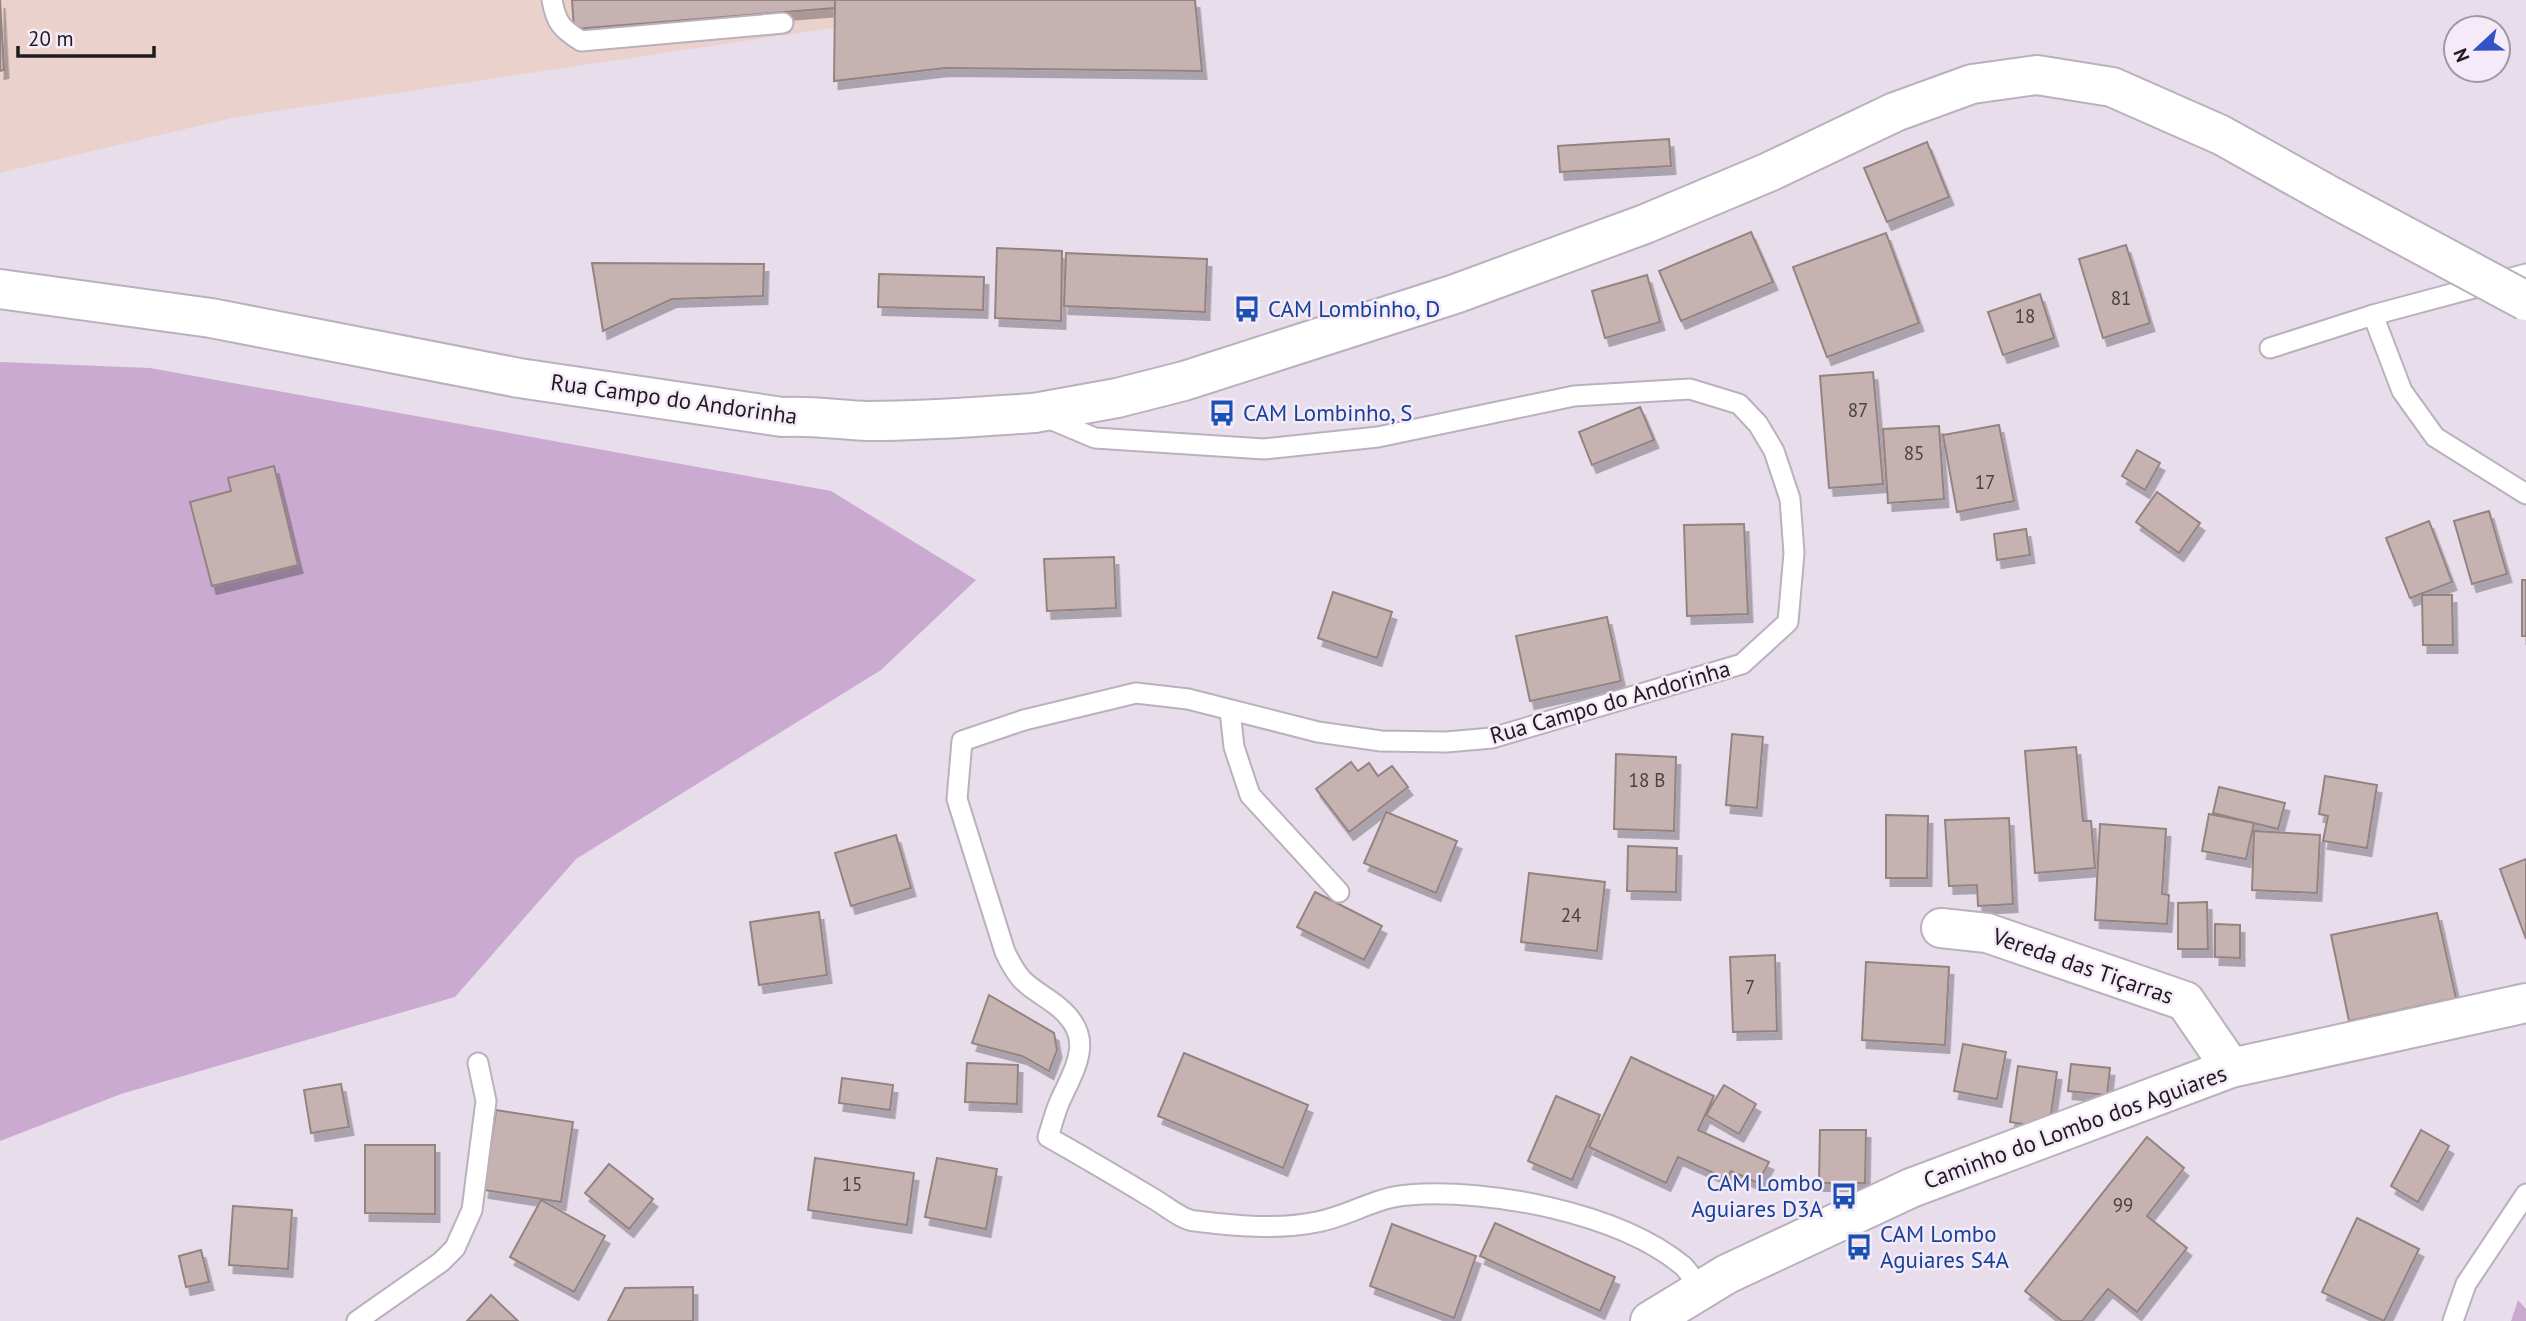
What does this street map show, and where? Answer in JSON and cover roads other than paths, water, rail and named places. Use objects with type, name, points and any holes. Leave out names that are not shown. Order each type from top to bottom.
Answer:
[{"type":"street","points":[[1034,413],[1117,398],[1184,381],[1455,294],[1645,224],[1769,172],[1895,112],[1972,84],[2037,75],[2112,87],[2221,135],[2526,301]]},
{"type":"street","name":"Rua Campo do Andorinha","points":[[0,289],[211,318],[519,378],[782,417],[864,421],[938,420],[1034,413]]},
{"type":"street","name":"Vereda das Tiçarras","points":[[1941,928],[1987,933],[2185,1001],[2231,1068]]},
{"type":"street","name":"Caminho do Lombo dos Aguiares","points":[[1650,1321],[1727,1274],[1911,1188],[2231,1068],[2526,1003]]},
{"type":"lane","points":[[552,0],[555,15],[563,29],[581,41],[783,23]]},
{"type":"lane","points":[[2270,348],[2373,315],[2526,274]]},
{"type":"lane","points":[[2373,315],[2402,391],[2435,437],[2526,494]]},
{"type":"lane","name":"Rua Campo do Andorinha","points":[[1034,413],[1095,438],[1264,449],[1378,438],[1574,396],[1690,388],[1739,404],[1758,424],[1774,451],[1790,499],[1794,553],[1788,622],[1742,664],[1492,738],[1446,742],[1381,741],[1318,732],[1188,699],[1136,693],[1024,720],[962,741],[958,765],[957,799],[1005,952],[1016,975],[1031,990],[1057,1006],[1073,1022],[1081,1042],[1077,1067],[1059,1103],[1048,1137],[1191,1221],[1277,1227],[1304,1224],[1342,1215],[1373,1201],[1406,1195],[1445,1194],[1512,1200],[1573,1213],[1646,1242],[1684,1266],[1701,1290]]},
{"type":"lane","points":[[1230,711],[1234,747],[1250,795],[1339,892]]},
{"type":"lane","points":[[357,1321],[441,1262],[455,1248],[467,1224],[472,1210],[486,1101],[478,1063]]},
{"type":"lane","points":[[2452,1321],[2466,1284],[2526,1194]]},
{"type":"place","name":"CAM Lombinho, D","points":[[1247,309]]},
{"type":"place","name":"CAM Lombinho, S","points":[[1222,413]]},
{"type":"place","name":"CAM Lombo Aguiares D3A","points":[[1844,1196]]},
{"type":"place","name":"CAM Lombo Aguiares S4A","points":[[1859,1247]]}]
